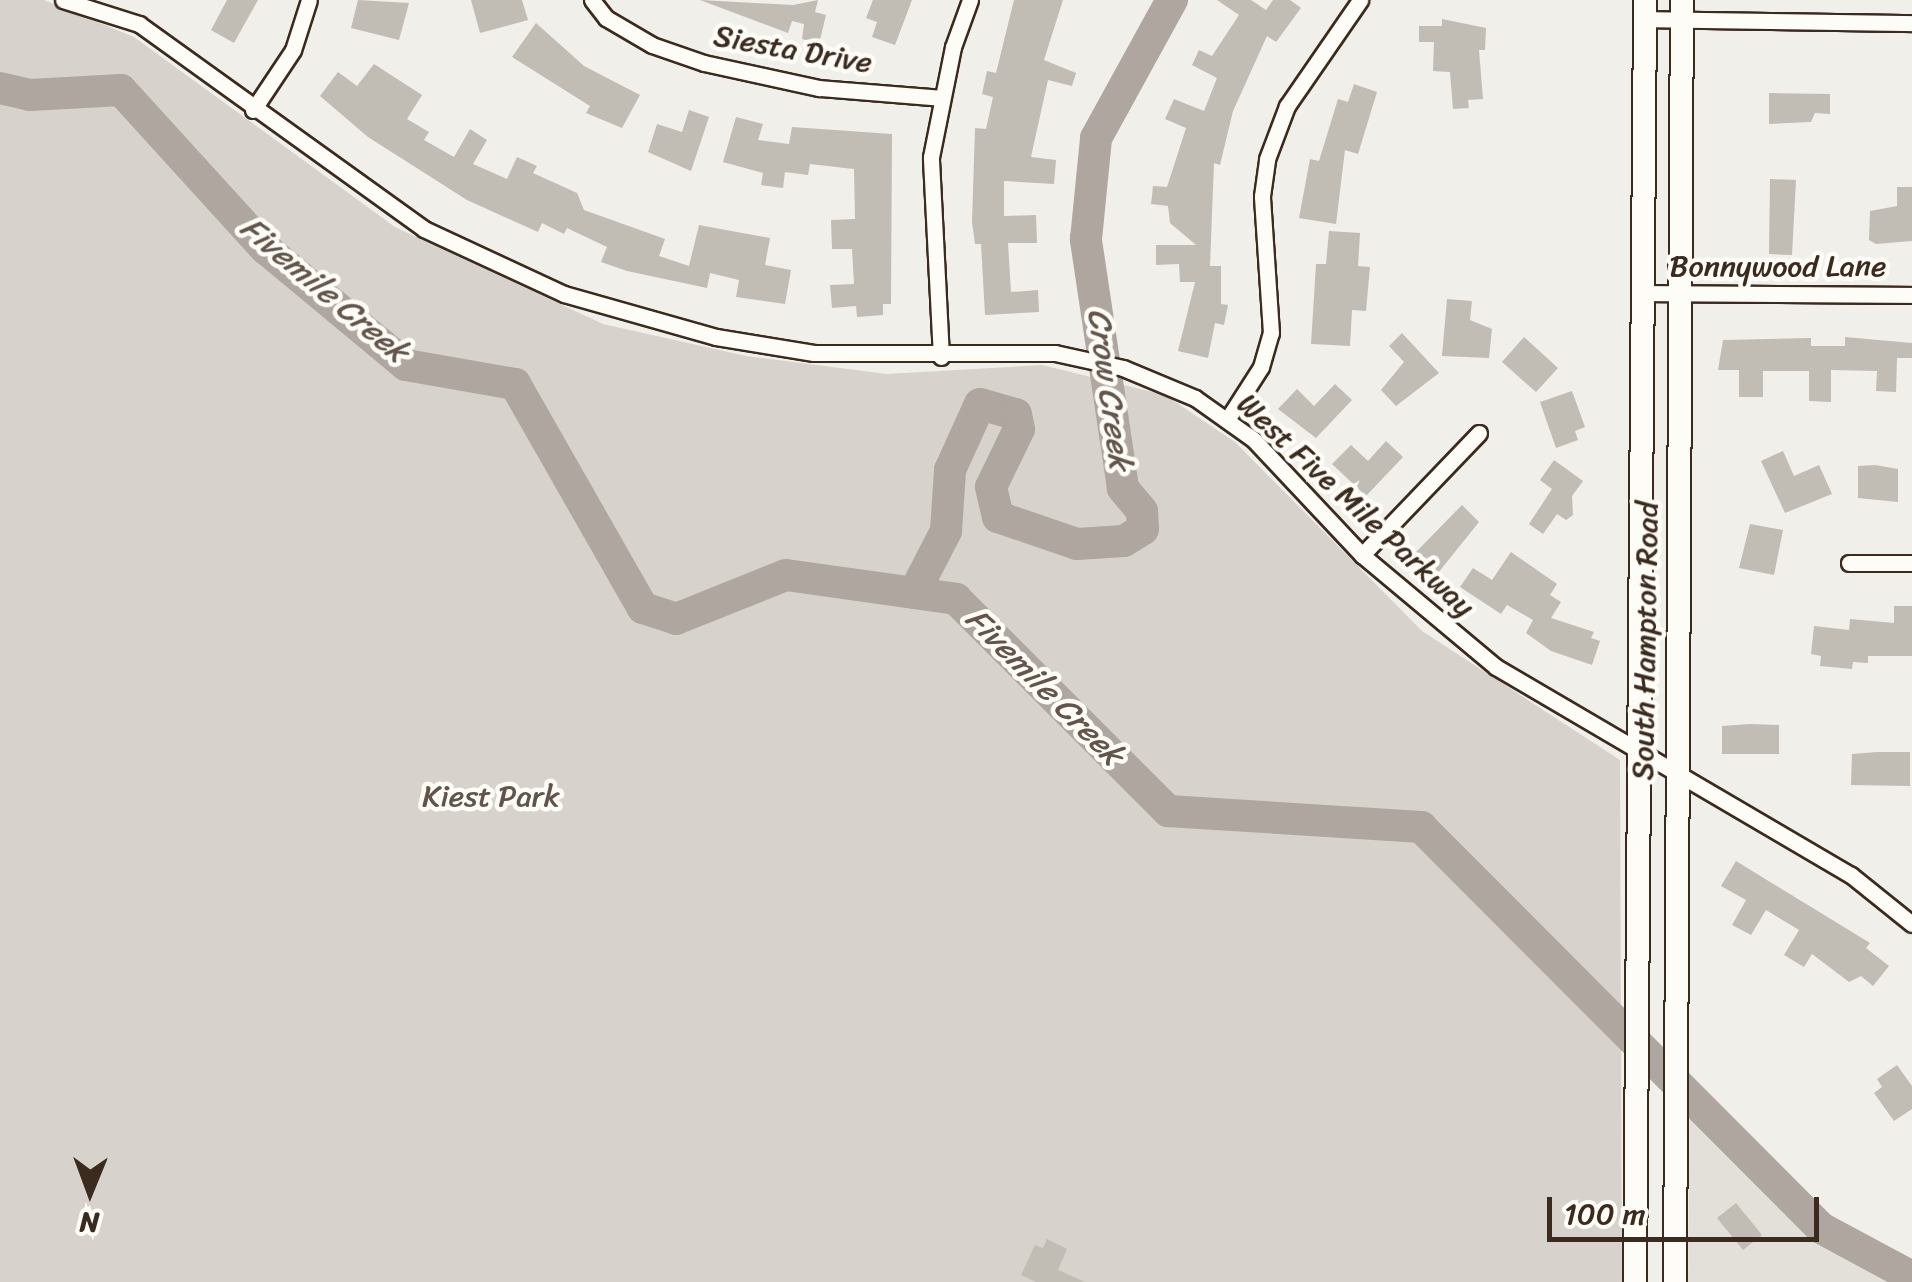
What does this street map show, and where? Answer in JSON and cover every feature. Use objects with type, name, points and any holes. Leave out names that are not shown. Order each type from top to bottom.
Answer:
[{"type":"main road","name":"South Hampton Road","points":[[1635,1272],[1645,10]]},
{"type":"main road","name":"South Hampton Road","points":[[1675,1272],[1674,770],[1682,10]]},
{"type":"main road","points":[[1644,122],[1681,123]]},
{"type":"main road","points":[[1635,1272],[1675,1272]]},
{"type":"street","name":"West Five Mile Parkway","points":[[63,0],[139,24],[252,110],[424,229],[564,294],[770,347],[942,356],[1055,353],[1153,378],[1228,420],[1362,555],[1496,667],[1851,875],[1912,924]]},
{"type":"street","points":[[252,110],[293,50],[309,0]]},
{"type":"street","name":"Siesta Drive","points":[[592,0],[606,18],[652,45],[704,63],[820,88],[942,98]]},
{"type":"street","points":[[942,356],[930,216],[942,98],[970,0]]},
{"type":"street","points":[[1228,420],[1261,367],[1271,332],[1262,196],[1276,131],[1360,0]]},
{"type":"street","points":[[1645,10],[1912,22]]},
{"type":"street","name":"Bonnywood Lane","points":[[1643,293],[1912,295]]},
{"type":"street","points":[[1362,555],[1479,433]]},
{"type":"street","points":[[1849,564],[1912,563]]},
{"type":"shaded area","points":[[1690,1074],[1785,1193],[1904,1282],[1688,1282]]},
{"type":"green space","name":"Kiest Park","points":[[0,0],[44,0],[134,37],[395,227],[603,324],[746,356],[887,374],[1042,365],[1165,395],[1235,442],[1422,631],[1620,760],[1622,1282],[0,1282]]},
{"type":"building","points":[[227,0],[258,0],[234,43],[211,30]]},
{"type":"building","points":[[358,0],[409,3],[399,40],[351,28]]},
{"type":"building","points":[[471,0],[522,0],[528,20],[480,33]]},
{"type":"building","points":[[700,0],[793,5],[818,0],[815,12],[826,15],[819,44],[802,39],[804,24],[792,21],[788,33]]},
{"type":"building","points":[[873,0],[912,0],[895,45],[872,37],[877,22],[866,18]]},
{"type":"building","points":[[1014,0],[1063,0],[1044,60],[1076,73],[1072,86],[1048,80],[1031,157],[1056,160],[1054,184],[1004,181],[1004,216],[1036,215],[1037,243],[1008,243],[1011,292],[1038,290],[1039,312],[985,315],[981,244],[975,244],[972,222],[975,128],[986,129],[993,97],[982,94],[987,71],[996,73]]},
{"type":"building","points":[[1217,0],[1251,0],[1266,10],[1273,0],[1290,0],[1301,8],[1276,42],[1267,36],[1233,111],[1220,165],[1214,163],[1210,266],[1221,266],[1221,304],[1228,305],[1224,325],[1215,323],[1208,358],[1178,351],[1195,282],[1180,282],[1179,264],[1156,265],[1156,245],[1196,245],[1170,223],[1168,206],[1151,204],[1153,186],[1167,187],[1186,128],[1165,119],[1174,99],[1204,111],[1217,78],[1192,65],[1199,50],[1212,56],[1239,15]]},
{"type":"building","points":[[1442,19],[1486,28],[1485,50],[1479,50],[1483,99],[1468,100],[1469,108],[1453,109],[1450,72],[1433,71],[1434,42],[1419,42],[1419,26],[1442,26]]},
{"type":"building","points":[[536,23],[584,66],[640,95],[622,128],[586,113],[590,106],[512,57]]},
{"type":"building","points":[[374,64],[422,95],[407,119],[429,132],[424,140],[454,157],[470,129],[487,140],[473,164],[507,179],[517,157],[537,166],[533,173],[577,193],[584,210],[665,239],[659,256],[689,266],[699,225],[770,238],[765,265],[791,270],[785,304],[736,297],[739,280],[710,273],[707,288],[627,271],[601,262],[607,247],[567,228],[564,234],[542,223],[538,232],[467,200],[368,137],[320,96],[338,72],[357,86]]},
{"type":"building","points":[[1354,84],[1377,92],[1358,154],[1345,150],[1336,224],[1299,218],[1310,159],[1319,161],[1338,99],[1348,102]]},
{"type":"building","points":[[1769,93],[1830,94],[1830,114],[1815,113],[1811,122],[1769,124]]},
{"type":"building","points":[[689,110],[709,117],[691,171],[648,152],[657,124],[682,132]]},
{"type":"building","points":[[736,117],[763,124],[758,140],[789,144],[792,127],[892,134],[891,304],[883,304],[883,315],[857,317],[856,306],[832,308],[830,285],[854,284],[852,249],[832,249],[831,220],[855,219],[854,169],[810,164],[808,175],[785,172],[783,188],[761,185],[763,173],[723,162]]},
{"type":"building","points":[[1770,179],[1796,180],[1792,255],[1769,254]]},
{"type":"building","points":[[1897,187],[1912,187],[1912,241],[1876,244],[1869,240],[1870,211],[1897,206]]},
{"type":"building","points":[[1329,231],[1360,233],[1358,266],[1370,267],[1366,311],[1352,310],[1350,346],[1311,344],[1316,264],[1326,264]]},
{"type":"building","points":[[1447,299],[1472,301],[1470,320],[1492,329],[1489,358],[1442,356]]},
{"type":"building","points":[[1402,333],[1439,373],[1396,406],[1381,390],[1404,362],[1389,346]]},
{"type":"building","points":[[1524,337],[1558,368],[1536,392],[1502,362]]},
{"type":"building","points":[[1845,337],[1912,343],[1912,358],[1897,358],[1896,392],[1876,391],[1877,371],[1831,370],[1831,402],[1809,401],[1809,371],[1763,371],[1763,397],[1739,397],[1739,370],[1718,370],[1723,340],[1811,338],[1811,346],[1845,346]]},
{"type":"building","points":[[1335,384],[1352,400],[1316,438],[1278,409],[1297,389],[1314,406]]},
{"type":"building","points":[[1572,391],[1585,427],[1575,431],[1578,440],[1556,448],[1540,402]]},
{"type":"building","points":[[1386,441],[1403,457],[1366,496],[1332,464],[1351,445],[1368,461]]},
{"type":"building","points":[[1783,451],[1794,476],[1819,465],[1832,494],[1785,513],[1761,461]]},
{"type":"building","points":[[1554,460],[1583,481],[1572,496],[1573,515],[1566,520],[1557,514],[1543,534],[1529,524],[1552,489],[1540,480]]},
{"type":"building","points":[[1858,466],[1898,469],[1898,502],[1858,498]]},
{"type":"building","points":[[1462,505],[1479,522],[1438,573],[1416,552]]},
{"type":"building","points":[[1750,524],[1783,530],[1774,575],[1739,568]]},
{"type":"building","points":[[1511,552],[1557,584],[1550,595],[1561,602],[1551,618],[1594,632],[1591,638],[1600,641],[1592,665],[1551,651],[1526,633],[1533,620],[1507,605],[1501,614],[1460,587],[1473,568],[1492,580]]},
{"type":"building","points":[[1894,606],[1912,606],[1912,656],[1868,656],[1868,663],[1853,662],[1852,669],[1820,666],[1821,656],[1811,654],[1814,626],[1849,630],[1850,619],[1894,623]]},
{"type":"building","points":[[1779,725],[1779,754],[1722,754],[1722,726]]},
{"type":"building","points":[[1910,752],[1910,786],[1851,785],[1852,754]]},
{"type":"building","points":[[1736,861],[1870,943],[1866,948],[1889,966],[1873,986],[1861,976],[1849,982],[1812,954],[1804,967],[1784,955],[1799,930],[1766,910],[1751,935],[1732,925],[1746,900],[1721,886]]},
{"type":"building","points":[[1897,1065],[1912,1086],[1912,1109],[1894,1121],[1874,1093],[1882,1087],[1877,1079]]},
{"type":"building","points":[[1736,1203],[1762,1235],[1743,1250],[1717,1218]]},
{"type":"building","points":[[1047,1239],[1067,1249],[1058,1270],[1085,1282],[1036,1282],[1021,1275],[1035,1245],[1043,1248]]},
{"type":"waterway","name":"Crow Creek","points":[[914,593],[946,531],[950,470],[980,404],[1016,414],[1019,429],[991,487],[998,517],[1077,544],[1124,541],[1143,529],[1142,511],[1123,488],[1086,239],[1096,138],[1172,0]]},
{"type":"waterway","name":"Fivemile Creek","points":[[0,88],[30,95],[121,90],[265,248],[406,365],[515,384],[643,608],[676,619],[786,575],[956,599],[1168,811],[1421,827],[1821,1228],[1912,1277]]}]
